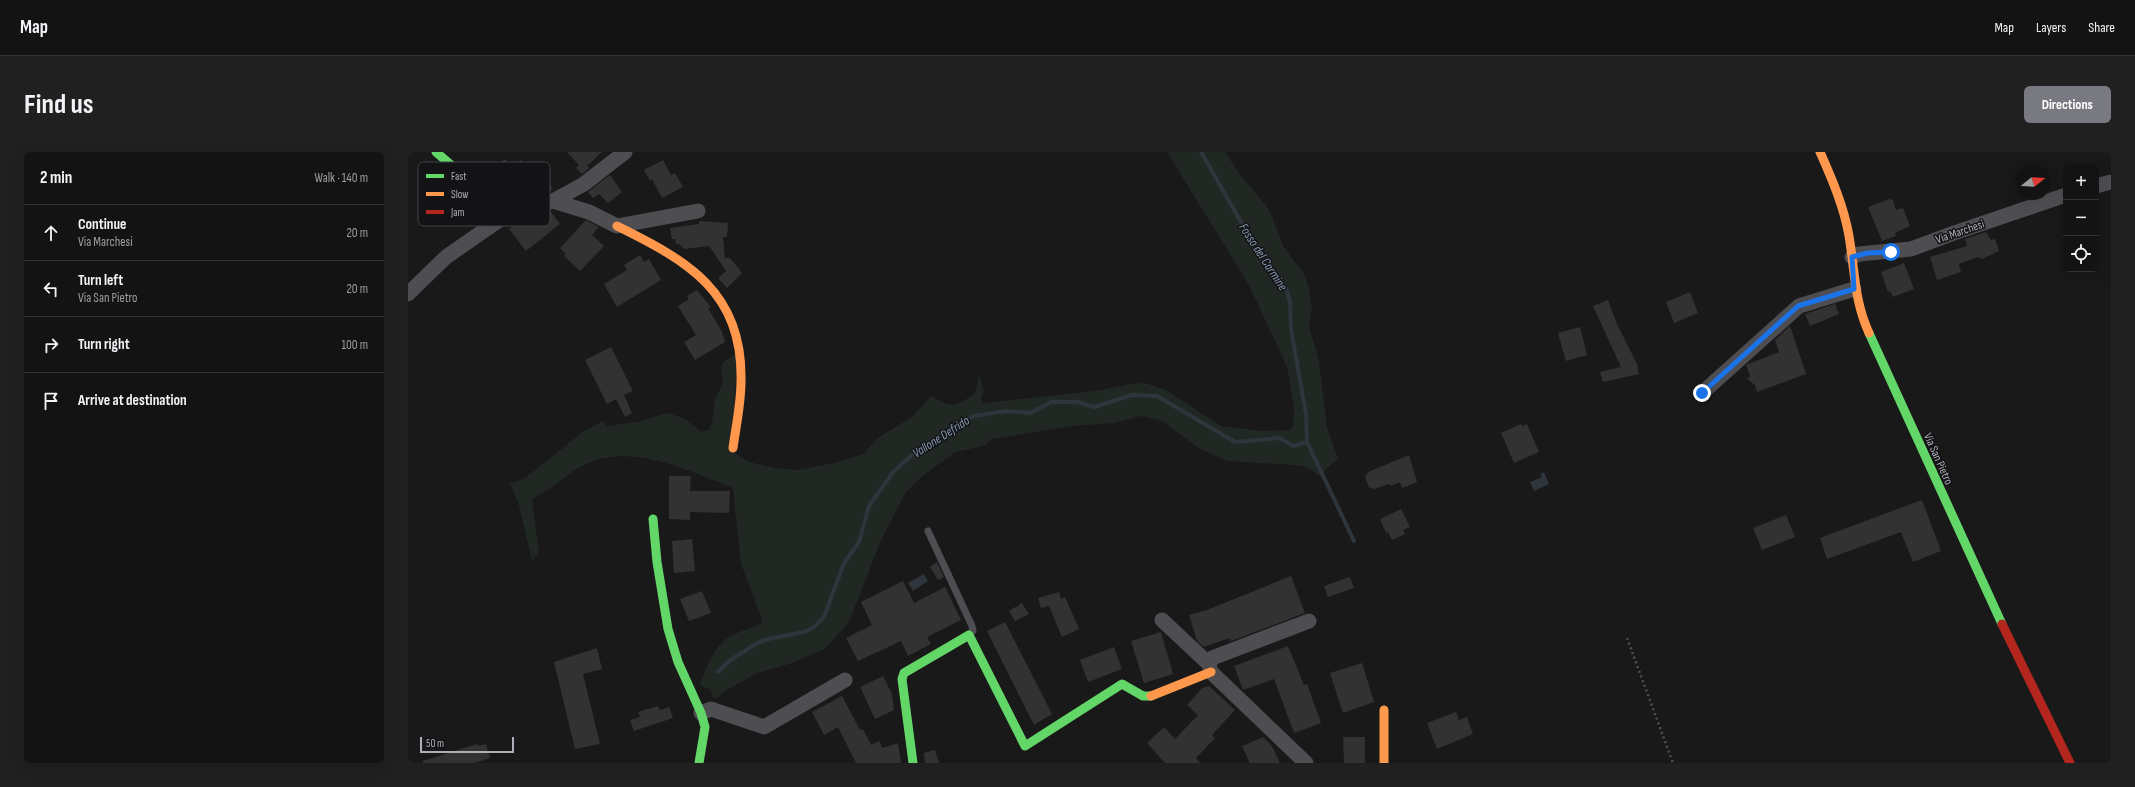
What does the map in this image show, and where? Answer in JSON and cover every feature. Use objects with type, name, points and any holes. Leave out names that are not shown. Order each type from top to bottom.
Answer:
[{"type":"street","points":[[436,152],[448,162]]},
{"type":"street","points":[[550,202],[584,184],[625,152]]},
{"type":"street","name":"Via San Pietro","points":[[1820,152],[1832,177],[1840,201],[1851,247],[1854,289],[1857,304],[1863,320],[1943,499],[2070,763]]},
{"type":"street","points":[[2099,185],[2111,182]]},
{"type":"street","name":"Via Marchesi","points":[[1852,257],[1859,254],[1911,249],[1954,233],[2063,197]]},
{"type":"street","points":[[553,201],[589,212],[664,249],[696,273],[726,304],[737,332],[740,347],[741,374],[733,448]]},
{"type":"street","points":[[617,226],[698,212]]},
{"type":"street","points":[[408,294],[446,257],[491,226]]},
{"type":"street","points":[[1702,393],[1798,306],[1854,289]]},
{"type":"street","points":[[653,519],[657,562],[668,629],[678,662],[701,713],[705,727],[699,763]]},
{"type":"street","points":[[1162,620],[1306,763]]},
{"type":"street","points":[[1210,668],[1212,658],[1309,621]]},
{"type":"street","points":[[913,763],[902,679],[904,673],[969,635],[1026,746],[1088,704],[1122,684],[1131,687],[1139,695],[1147,697],[1210,668]]},
{"type":"street","points":[[701,713],[711,709],[764,727],[845,680]]},
{"type":"street","points":[[1384,710],[1384,763]]},
{"type":"lane","points":[[928,531],[972,626],[972,630],[969,635]]},
{"type":"path","points":[[1627,638],[1673,763]]},
{"type":"shaded area","points":[[1167,152],[1225,152],[1241,176],[1266,205],[1272,216],[1283,246],[1304,274],[1309,289],[1312,307],[1309,326],[1319,361],[1327,428],[1338,458],[1320,476],[1306,467],[1227,461],[1199,448],[1160,420],[1141,416],[1114,423],[1072,426],[992,439],[984,446],[955,452],[920,478],[906,492],[881,540],[849,622],[825,649],[789,664],[757,673],[725,691],[717,698],[712,697],[711,689],[704,688],[700,684],[713,655],[728,638],[761,624],[762,619],[741,564],[733,488],[677,466],[657,461],[637,457],[617,456],[598,459],[580,467],[532,500],[539,552],[532,561],[519,505],[510,483],[524,479],[584,431],[603,421],[607,426],[637,422],[667,413],[684,418],[701,432],[709,430],[712,422],[715,399],[723,384],[721,366],[723,362],[737,353],[733,452],[749,462],[775,468],[798,470],[834,463],[863,454],[878,438],[912,417],[931,396],[949,404],[958,403],[968,398],[975,393],[979,375],[984,391],[981,399],[983,403],[1095,391],[1136,383],[1148,384],[1166,390],[1221,426],[1263,431],[1290,430],[1293,426],[1294,407],[1287,367],[1249,285]]},
{"type":"shaded area","points":[[1544,472],[1549,484],[1534,491],[1530,482],[1542,477],[1540,474]]},
{"type":"shaded area","points":[[924,574],[928,581],[913,591],[908,583]]},
{"type":"building","points":[[567,152],[602,152],[587,166],[590,168],[582,174],[576,168],[579,165]]},
{"type":"building","points":[[663,160],[671,175],[675,173],[683,187],[662,198],[652,179],[650,181],[644,170]]},
{"type":"building","points":[[610,175],[622,192],[608,203],[599,194],[593,198],[588,192]]},
{"type":"building","points":[[1890,199],[1893,200],[1896,210],[1903,208],[1910,226],[1895,233],[1896,236],[1882,241],[1868,207]]},
{"type":"building","points":[[550,211],[560,224],[526,251],[509,229],[513,226],[550,226]]},
{"type":"building","points":[[586,220],[599,227],[592,235],[604,246],[580,271],[564,256],[566,254],[560,248]]},
{"type":"building","points":[[699,221],[728,223],[727,237],[723,237],[725,258],[730,258],[742,273],[727,288],[718,278],[726,271],[709,246],[684,249],[679,244],[676,244],[675,239],[672,239],[670,228],[699,224]]},
{"type":"building","points":[[1986,232],[1991,240],[1995,239],[1999,251],[1982,259],[1978,257],[1959,264],[1961,272],[1937,280],[1930,257],[1967,246],[1965,239]]},
{"type":"building","points":[[640,255],[644,262],[649,259],[661,280],[617,307],[604,284],[627,270],[624,265]]},
{"type":"building","points":[[1904,263],[1914,289],[1893,297],[1890,291],[1888,292],[1881,272]]},
{"type":"building","points":[[697,290],[711,307],[708,308],[722,332],[725,342],[695,360],[684,342],[696,335],[678,306],[689,299],[687,296]]},
{"type":"building","points":[[1690,292],[1698,313],[1674,323],[1666,302]]},
{"type":"building","points":[[1608,300],[1617,324],[1637,364],[1639,374],[1603,382],[1600,372],[1621,367],[1593,306]]},
{"type":"building","points":[[1835,304],[1839,314],[1810,326],[1805,314]]},
{"type":"building","points":[[1790,326],[1806,374],[1757,392],[1755,385],[1747,379],[1750,376],[1746,365],[1779,352],[1775,340]]},
{"type":"building","points":[[1580,327],[1587,355],[1566,361],[1558,333]]},
{"type":"building","points":[[611,347],[633,391],[624,395],[632,413],[625,417],[616,399],[607,404],[585,360]]},
{"type":"building","points":[[1521,424],[1522,426],[1527,424],[1539,452],[1514,463],[1501,433]]},
{"type":"building","points":[[1409,455],[1417,482],[1402,488],[1400,482],[1391,486],[1389,484],[1374,489],[1369,487],[1365,477],[1368,472]]},
{"type":"building","points":[[669,476],[691,476],[690,491],[730,491],[729,513],[690,512],[690,520],[669,519]]},
{"type":"building","points":[[1922,500],[1941,551],[1913,562],[1901,532],[1827,559],[1820,538]]},
{"type":"building","points":[[1401,509],[1410,527],[1403,530],[1405,534],[1392,540],[1388,532],[1386,533],[1380,519]]},
{"type":"building","points":[[1786,515],[1795,537],[1762,550],[1753,528]]},
{"type":"building","points":[[692,539],[695,571],[674,573],[672,541]]},
{"type":"building","points":[[937,562],[944,577],[938,580],[930,567]]},
{"type":"building","points":[[1291,576],[1305,613],[1231,641],[1229,638],[1204,647],[1197,641],[1189,615],[1207,610]]},
{"type":"building","points":[[1350,577],[1354,588],[1328,597],[1324,586]]},
{"type":"building","points":[[903,581],[914,603],[945,587],[961,620],[927,637],[931,644],[908,656],[901,641],[858,661],[846,638],[872,625],[861,602]]},
{"type":"building","points":[[702,591],[711,613],[689,621],[680,599]]},
{"type":"building","points":[[1059,592],[1061,599],[1065,597],[1079,629],[1062,637],[1049,606],[1041,608],[1038,598]]},
{"type":"building","points":[[1022,603],[1029,614],[1015,621],[1009,611]]},
{"type":"building","points":[[1005,622],[1052,714],[1034,725],[987,631]]},
{"type":"building","points":[[1161,632],[1173,674],[1144,683],[1131,641]]},
{"type":"building","points":[[1288,646],[1304,685],[1307,684],[1321,723],[1294,733],[1274,679],[1243,690],[1234,666]]},
{"type":"building","points":[[1114,647],[1122,669],[1088,682],[1080,660]]},
{"type":"building","points":[[597,648],[602,669],[583,674],[600,744],[575,749],[554,662]]},
{"type":"building","points":[[1362,663],[1374,702],[1343,713],[1330,673]]},
{"type":"building","points":[[883,676],[892,694],[894,710],[875,719],[860,687]]},
{"type":"building","points":[[1209,686],[1235,710],[1212,735],[1215,738],[1196,758],[1200,763],[1165,763],[1147,743],[1164,727],[1175,739],[1198,715],[1187,705],[1202,688]]},
{"type":"building","points":[[842,696],[860,730],[863,729],[871,745],[879,741],[883,748],[898,743],[901,763],[856,763],[838,727],[824,735],[812,712]]},
{"type":"building","points":[[658,706],[660,710],[669,707],[673,718],[634,731],[630,720],[640,717],[638,712]]},
{"type":"building","points":[[1456,712],[1459,720],[1467,717],[1473,734],[1437,749],[1427,723]]},
{"type":"building","points":[[1263,737],[1272,746],[1280,763],[1250,763],[1242,746]]},
{"type":"building","points":[[1343,737],[1365,737],[1365,763],[1344,763]]},
{"type":"building","points":[[477,744],[478,746],[486,744],[490,758],[474,763],[423,763],[423,761]]},
{"type":"building","points":[[935,750],[939,763],[925,763],[924,753]]},
{"type":"waterway","name":"Fosso del Carmine","points":[[1201,152],[1242,224],[1286,288],[1290,303],[1291,329],[1306,414],[1307,442],[1354,541]]},
{"type":"waterway","name":"Vallone Defrido","points":[[718,672],[729,661],[757,643],[768,639],[804,632],[814,627],[824,617],[844,563],[859,542],[869,506],[893,472],[921,447],[974,416],[1006,411],[1030,413],[1051,402],[1078,402],[1094,407],[1132,395],[1157,396],[1235,442],[1279,438],[1294,446],[1307,442]]},
{"type":"traffic: fast","points":[[436,152],[448,162]]},
{"type":"traffic: fast","points":[[1869,333],[2002,624]]},
{"type":"traffic: fast","points":[[653,519],[657,562],[668,629],[678,662],[701,713],[705,727],[699,763]]},
{"type":"traffic: fast","points":[[913,763],[902,679],[904,673],[969,635],[1025,746],[1122,684],[1143,696],[1151,696]]},
{"type":"traffic: slow","points":[[1820,152],[1844,214],[1849,236],[1860,309],[1869,333]]},
{"type":"traffic: slow","points":[[617,226],[667,252],[688,267],[706,283],[721,302],[732,324],[739,350],[741,390],[733,448]]},
{"type":"traffic: slow","points":[[1151,696],[1211,672]]},
{"type":"traffic: slow","points":[[1384,710],[1384,763]]},
{"type":"traffic: jam","points":[[2002,624],[2070,763]]},
{"type":"route","points":[[1702,393],[1798,306],[1854,289],[1852,257],[1859,254],[1891,252]]}]
